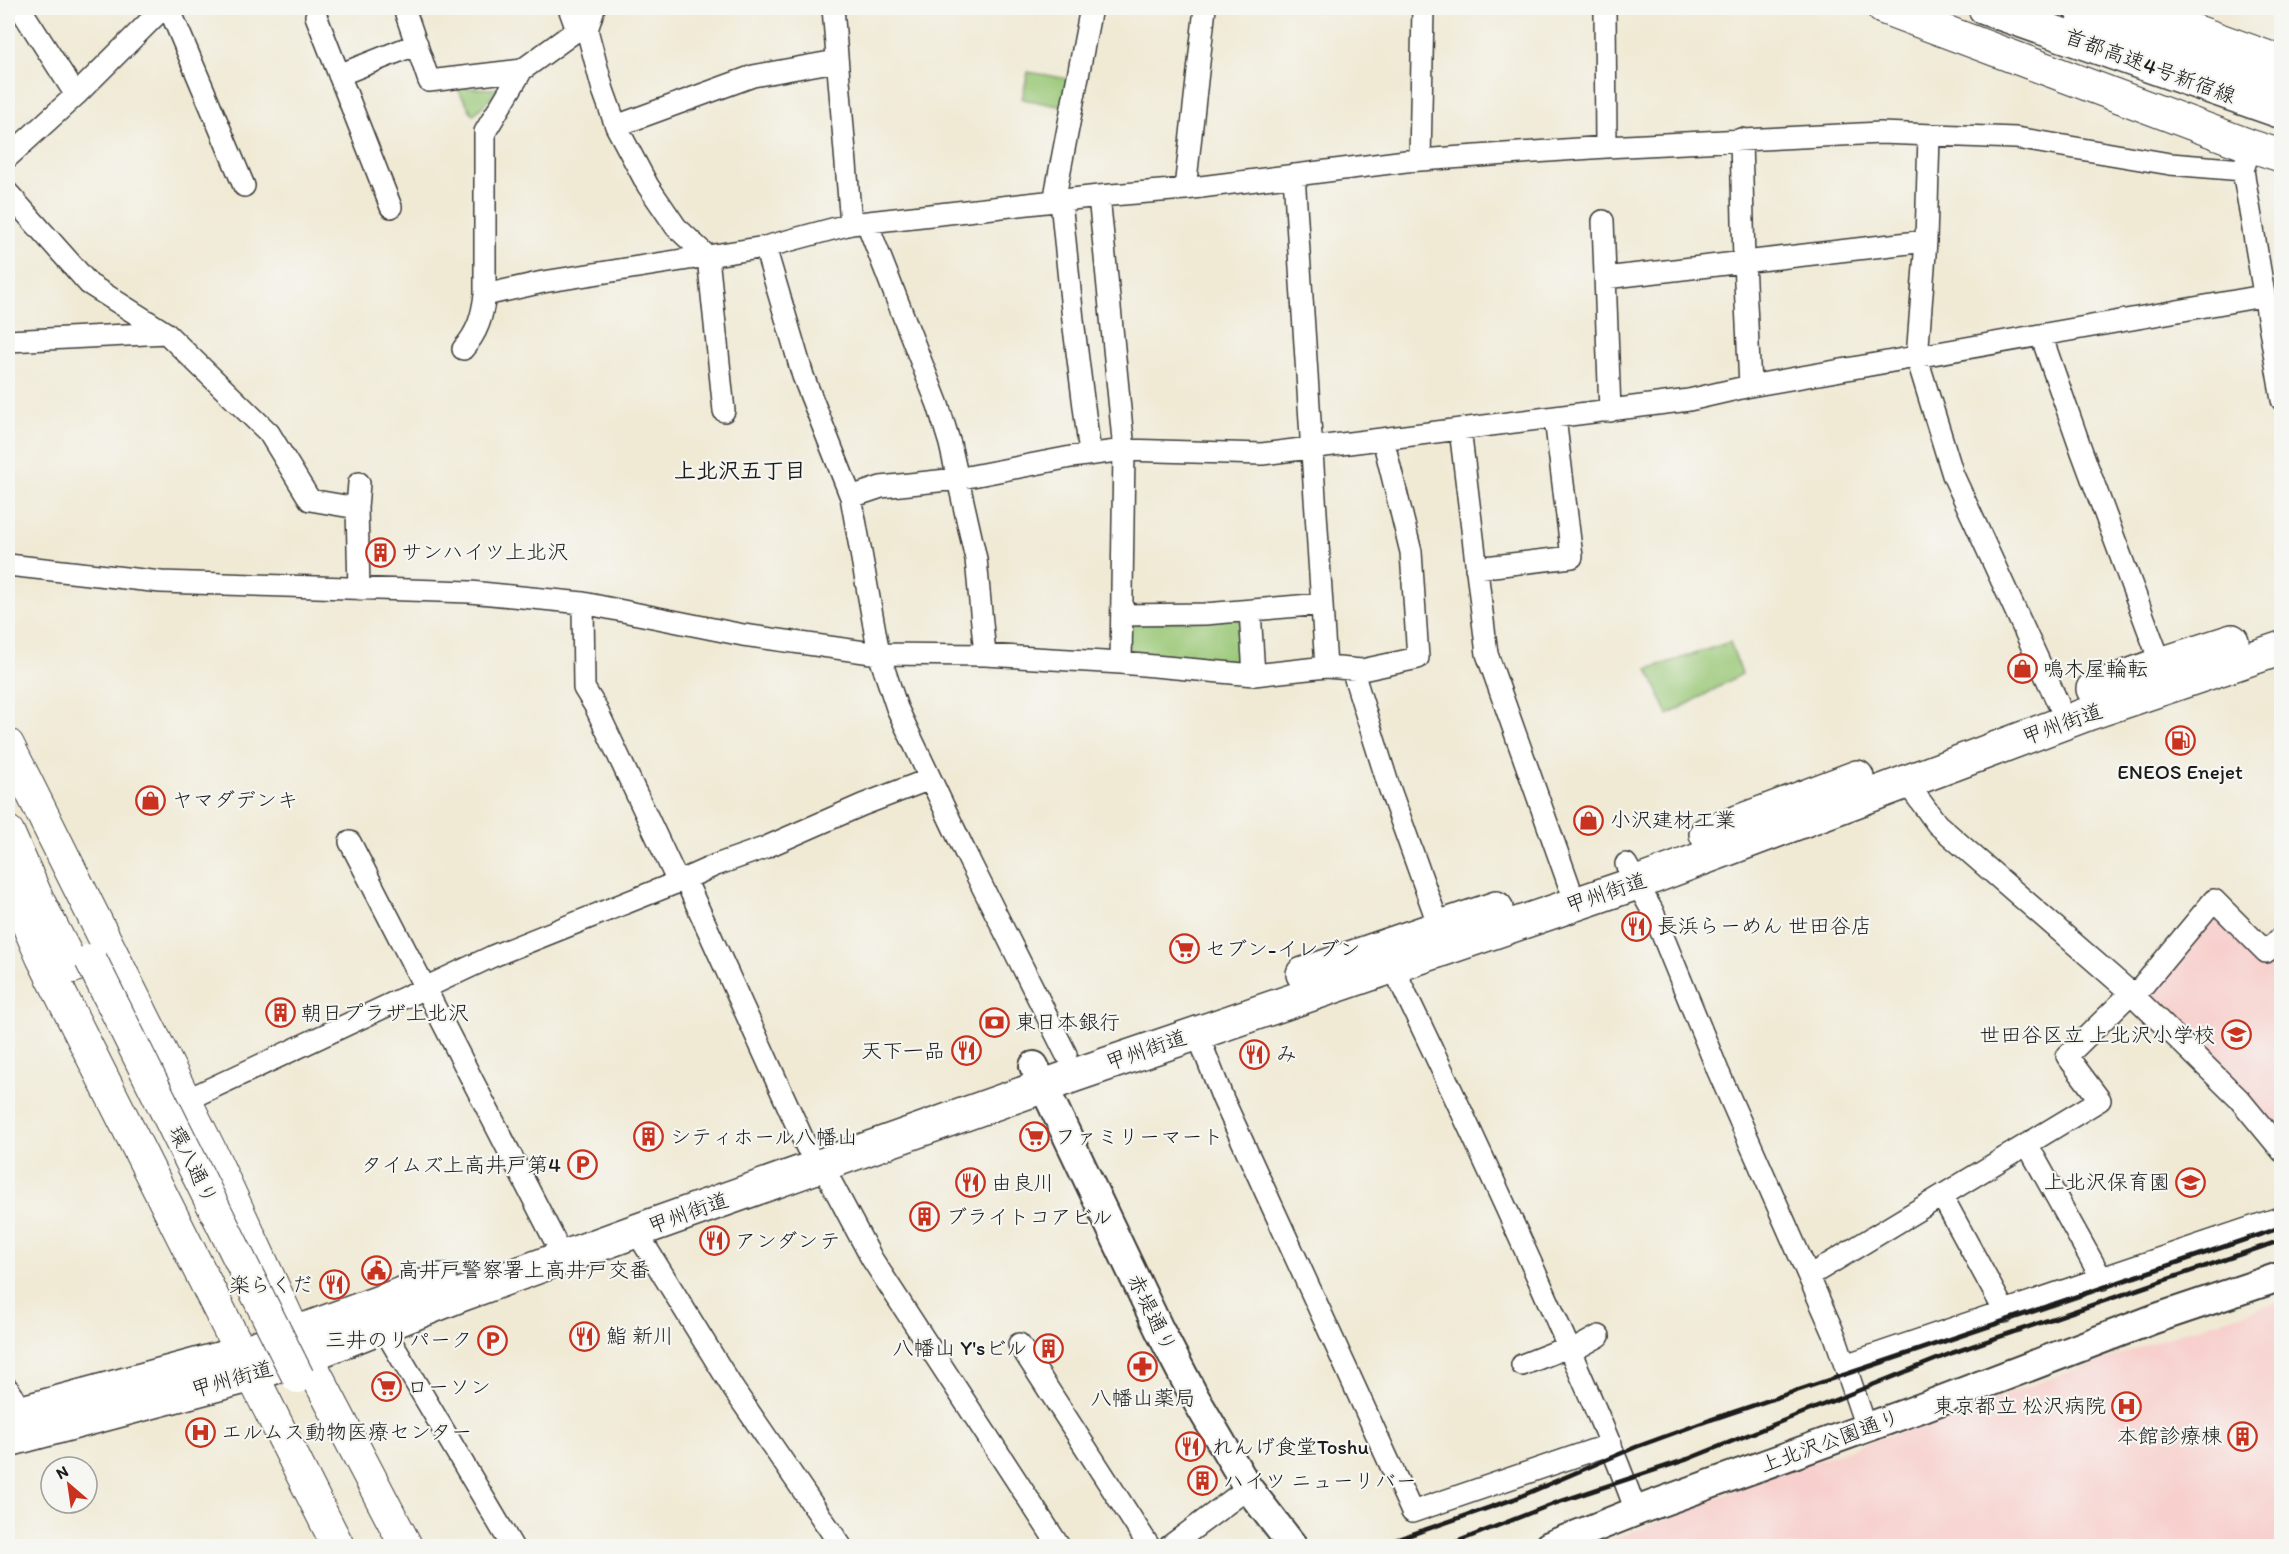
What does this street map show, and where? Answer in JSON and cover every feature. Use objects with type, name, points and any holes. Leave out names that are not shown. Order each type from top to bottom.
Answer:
[{"type":"highway","name":"首都高速4号新宿線","points":[[1984,8],[2282,112]]},
{"type":"highway","name":"首都高速4号新宿線","points":[[2079,8],[2282,82]]},
{"type":"highway","name":"甲州街道","points":[[1071,1064],[1197,1033],[1394,967],[2058,702],[2161,664],[2282,625]]},
{"type":"highway","name":"甲州街道","points":[[8,1440],[42,1431],[273,1354],[554,1239],[815,1156],[1071,1064],[1439,926],[1569,885],[1631,874],[1907,783],[2090,713],[2282,648]]},
{"type":"highway","name":"甲州街道","points":[[9,1400],[273,1354],[382,1326],[636,1231],[815,1156]]},
{"type":"main road","points":[[1883,8],[2247,158],[2282,156]]},
{"type":"main road","points":[[1899,8],[2282,134]]},
{"type":"main road","points":[[2132,8],[2174,14],[2282,41]]},
{"type":"main road","points":[[2174,14],[2282,62]]},
{"type":"main road","points":[[8,745],[211,1152],[273,1354],[338,1546]]},
{"type":"main road","name":"環八通り","points":[[8,782],[82,964],[361,1546]]},
{"type":"main road","name":"環八通り","points":[[8,832],[39,902],[82,964],[383,1546]]},
{"type":"main road","points":[[8,879],[42,957],[273,1354],[406,1546]]},
{"type":"street","points":[[20,8],[76,95]]},
{"type":"street","points":[[8,157],[76,95],[163,8]]},
{"type":"street","points":[[170,8],[244,186]]},
{"type":"street","points":[[404,8],[429,81],[522,70]]},
{"type":"street","points":[[569,8],[582,30],[616,126],[648,186],[676,227],[708,257],[724,411]]},
{"type":"street","points":[[463,350],[474,336],[481,320],[485,295],[485,132],[522,70],[582,30],[594,8]]},
{"type":"street","points":[[833,8],[836,61],[859,224],[938,405],[950,444],[976,559],[985,655]]},
{"type":"street","points":[[1090,454],[1062,211],[1056,190],[1091,8]]},
{"type":"street","points":[[1185,189],[1205,8]]},
{"type":"street","points":[[1420,160],[1424,8]]},
{"type":"street","points":[[1605,8],[1606,147]]},
{"type":"street","points":[[316,16],[391,207]]},
{"type":"street","points":[[339,75],[417,44]]},
{"type":"street","points":[[616,126],[753,76],[836,61]]},
{"type":"street","points":[[485,295],[543,282],[765,247],[859,224],[1099,196],[1185,189],[1420,160],[1742,139],[1880,133],[2016,138],[2064,148],[2170,164],[2247,158],[2263,296],[2282,400]]},
{"type":"street","points":[[1929,135],[1926,241],[1917,358],[1953,475],[2058,702]]},
{"type":"street","points":[[1742,139],[1744,262],[1750,386]]},
{"type":"street","points":[[1294,175],[1326,667]]},
{"type":"street","points":[[8,193],[89,284],[166,333],[269,433],[310,500],[357,508]]},
{"type":"street","points":[[1099,196],[1122,441],[1121,663]]},
{"type":"street","points":[[1604,220],[1610,411]]},
{"type":"street","points":[[1605,278],[1926,241]]},
{"type":"street","points":[[765,247],[803,376],[851,497],[879,654],[897,708],[1071,1064]]},
{"type":"street","points":[[1087,423],[1122,441],[1262,454],[1689,400],[1750,386],[2263,296]]},
{"type":"street","points":[[8,341],[166,333]]},
{"type":"street","points":[[2041,335],[2161,664]]},
{"type":"street","points":[[1476,568],[1572,557],[1555,418]]},
{"type":"street","points":[[1460,429],[1487,654],[1569,885]]},
{"type":"street","points":[[8,566],[161,582],[470,592],[583,603],[743,635],[879,654],[985,655],[1121,663],[1254,675],[1326,667],[1362,670],[1418,658],[1411,552],[1383,440]]},
{"type":"street","points":[[851,497],[881,487],[957,479],[1090,454],[1122,441]]},
{"type":"street","points":[[359,483],[357,508],[359,589]]},
{"type":"street","points":[[583,603],[584,688],[595,706],[815,1156],[872,1259],[1059,1546]]},
{"type":"street","points":[[1122,615],[1250,611],[1322,604]]},
{"type":"street","points":[[1250,611],[1254,675]]},
{"type":"street","points":[[1352,669],[1389,787],[1439,926]]},
{"type":"street","points":[[184,1101],[494,956],[930,779]]},
{"type":"street","points":[[1907,783],[1936,824],[2131,993],[2239,1099],[2282,1151]]},
{"type":"street","points":[[350,842],[554,1239]]},
{"type":"street","points":[[1631,874],[1653,912],[1719,1071],[1835,1336],[1866,1428]]},
{"type":"street","points":[[1809,1276],[2100,1100],[2067,1056],[2131,993],[2140,988],[2214,900],[2266,952],[2282,936]]},
{"type":"street","points":[[1394,967],[1454,1092],[1611,1444],[1636,1511]]},
{"type":"street","points":[[1197,1033],[1223,1099],[1412,1512],[1611,1444]]},
{"type":"street","name":"赤堤通り","points":[[1038,1076],[1159,1329],[1194,1396],[1248,1488],[1293,1546]]},
{"type":"street","points":[[2027,1144],[2102,1279]]},
{"type":"street","points":[[1942,1196],[2005,1312]]},
{"type":"street","points":[[1845,1365],[2282,1217]]},
{"type":"street","points":[[636,1231],[734,1390],[841,1546]]},
{"type":"street","name":"上北沢公園通り","points":[[1549,1546],[1636,1511],[1866,1428],[2154,1318],[2282,1276]]},
{"type":"street","points":[[382,1326],[512,1546]]},
{"type":"street","points":[[1521,1365],[1569,1350],[1599,1336]]},
{"type":"street","points":[[1018,1344],[1149,1546]]},
{"type":"street","points":[[8,1449],[42,1431]]},
{"type":"street","points":[[1170,1546],[1248,1488]]},
{"type":"shaded area","name":"世田谷区立 上北沢小学校","points":[[2215,908],[2264,957],[2281,941],[2281,1138],[2235,1081],[2144,990]]},
{"type":"shaded area","name":"東京都立 松沢病院","points":[[2281,1301],[2281,1546],[1596,1546],[1767,1478],[2177,1334]]},
{"type":"green space","points":[[1028,72],[1069,79],[1064,107],[1022,99]]},
{"type":"green space","points":[[457,88],[500,89],[473,115]]},
{"type":"green space","points":[[1236,617],[1245,626],[1249,662],[1241,667],[1129,655],[1127,624]]},
{"type":"green space","points":[[1730,642],[1742,674],[1668,715],[1648,669]]},
{"type":"railway","points":[[1378,1546],[1514,1499],[1636,1447],[1710,1420],[2282,1227]]},
{"type":"railway","points":[[1446,1546],[1553,1504],[1688,1459],[1952,1353],[2282,1240]]},
{"type":"place","name":"サンハイツ上北沢","points":[[380,552]]},
{"type":"place","name":"鳴木屋輪転","points":[[2022,669]]},
{"type":"place","name":"ENEOS Enejet","points":[[2180,741]]},
{"type":"place","name":"ヤマダデンキ","points":[[151,800]]},
{"type":"place","name":"小沢建材工業","points":[[1589,820]]},
{"type":"place","name":"長浜らーめん 世田谷店","points":[[1636,926]]},
{"type":"place","name":"セブン-イレブン","points":[[1184,949]]},
{"type":"place","name":"朝日プラザ上北沢","points":[[280,1013]]},
{"type":"place","name":"東日本銀行","points":[[994,1022]]},
{"type":"place","name":"世田谷区立 上北沢小学校","points":[[2236,1035]]},
{"type":"place","name":"天下一品","points":[[966,1051]]},
{"type":"place","name":"み","points":[[1255,1054]]},
{"type":"place","name":"シティホール八幡山","points":[[649,1137]]},
{"type":"place","name":"ファミリーマート","points":[[1034,1137]]},
{"type":"place","name":"タイムズ上高井戸第4","points":[[582,1165]]},
{"type":"place","name":"上北沢保育園","points":[[2191,1182]]},
{"type":"place","name":"由良川","points":[[970,1183]]},
{"type":"place","name":"ブライトコアビル","points":[[925,1217]]},
{"type":"place","name":"アンダンテ","points":[[714,1241]]},
{"type":"place","name":"高井戸警察署上高井戸交番","points":[[377,1270]]},
{"type":"place","name":"楽らくだ","points":[[334,1285]]},
{"type":"place","name":"鮨 新川","points":[[585,1336]]},
{"type":"place","name":"三井のリパーク","points":[[493,1340]]},
{"type":"place","name":"八幡山 Y'sビル","points":[[1048,1348]]},
{"type":"place","name":"八幡山薬局","points":[[1143,1367]]},
{"type":"place","name":"ローソン","points":[[386,1387]]},
{"type":"place","name":"東京都立 松沢病院","points":[[2127,1406]]},
{"type":"place","name":"エルムス動物医療センター","points":[[200,1432]]},
{"type":"place","name":"本館診療棟","points":[[2243,1436]]},
{"type":"place","name":"れんげ食堂Toshu","points":[[1191,1447]]},
{"type":"place","name":"ハイツ ニューリバー","points":[[1202,1481]]},
{"type":"district","name":"上北沢五丁目","points":[[740,470]]}]
